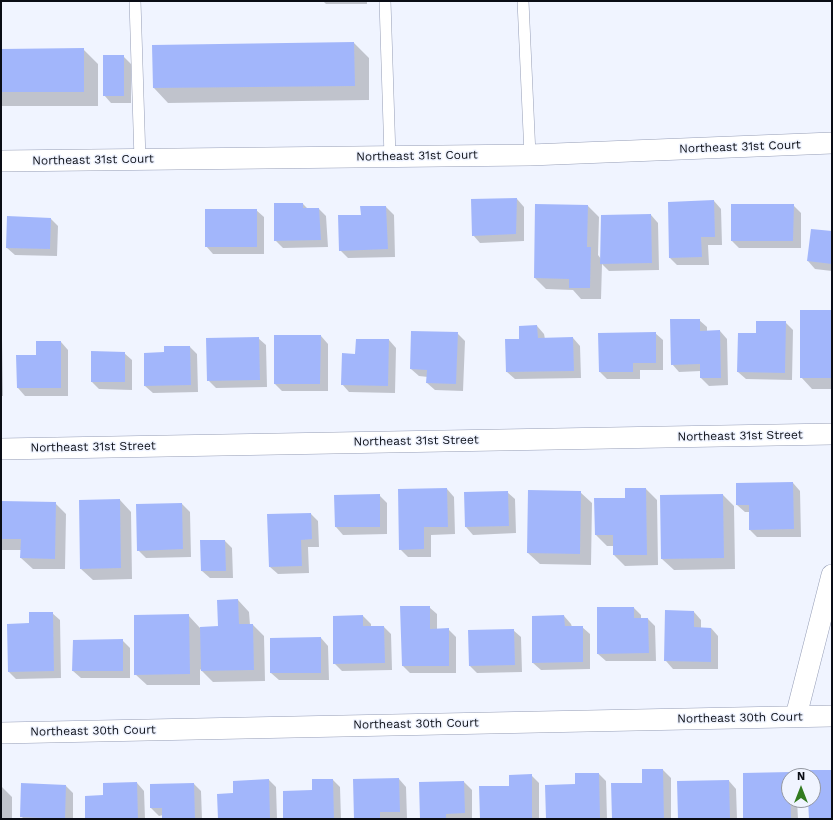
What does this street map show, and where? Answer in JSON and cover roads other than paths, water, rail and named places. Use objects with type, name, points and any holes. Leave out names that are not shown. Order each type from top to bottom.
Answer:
[{"type":"street","name":"Northeast 31st Court","points":[[1,161],[530,155],[832,144]]},
{"type":"street","name":"Northeast 31st Street","points":[[1,449],[832,434]]},
{"type":"street","points":[[796,716],[832,575]]},
{"type":"street","name":"Northeast 30th Court","points":[[1,733],[832,716]]},
{"type":"lane","points":[[135,1],[140,160]]},
{"type":"lane","points":[[385,1],[390,156]]},
{"type":"lane","points":[[524,1],[530,155]]}]
